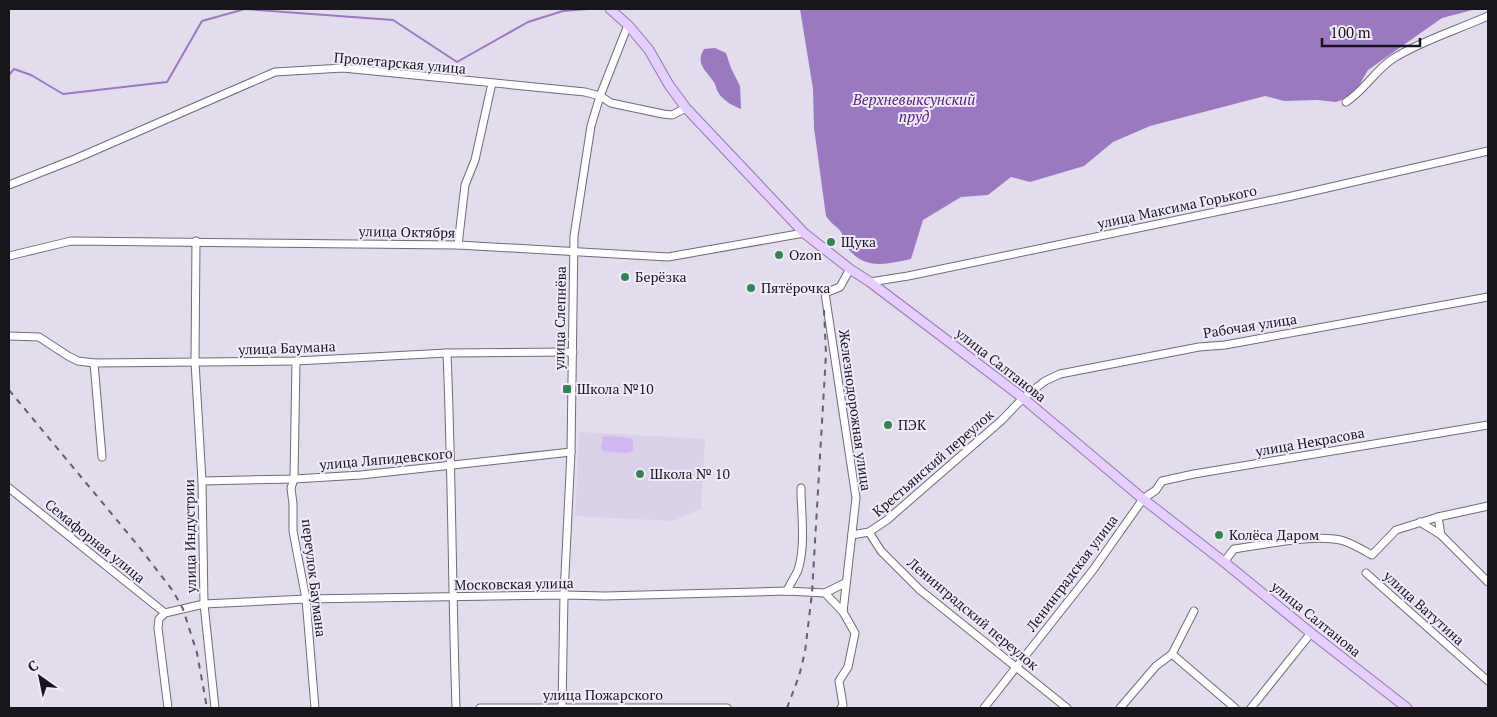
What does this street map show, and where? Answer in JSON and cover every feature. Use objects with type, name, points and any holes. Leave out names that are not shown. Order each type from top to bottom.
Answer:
[{"type":"main road","name":"улица Салтанова","points":[[611,10],[628,25],[648,50],[669,85],[686,108],[804,233],[1023,398],[1143,499],[1224,562],[1311,634],[1407,708]]},
{"type":"street","points":[[1346,102],[1362,90],[1372,77],[1393,58],[1436,36],[1451,32],[1488,16]]},
{"type":"street","name":"улица Слепнёва","points":[[562,708],[564,595],[571,452],[573,251],[584,160],[591,126],[600,96],[628,25]]},
{"type":"street","name":"Пролетарская улица","points":[[9,185],[75,159],[275,72],[343,68],[554,90],[567,89],[600,96],[612,103],[663,114],[672,115],[686,108]]},
{"type":"street","points":[[458,245],[465,185],[475,160],[492,84]]},
{"type":"street","name":"улица Максима Горького","points":[[870,282],[908,276],[1292,196],[1488,151]]},
{"type":"street","name":"улица Октября","points":[[9,256],[71,241],[196,241],[458,245],[668,257],[804,233]]},
{"type":"street","name":"улица Индустрии","points":[[196,241],[195,362],[202,481],[204,604],[215,708]]},
{"type":"street","name":"Железнодорожная улица","points":[[843,612],[856,498],[825,293],[840,287],[850,269]]},
{"type":"street","name":"Рабочая улица","points":[[1023,398],[1045,381],[1060,374],[1199,347],[1225,345],[1488,297]]},
{"type":"street","name":"улица Баумана","points":[[9,336],[39,337],[78,361],[94,363],[296,361],[447,353],[573,352]]},
{"type":"street","points":[[447,353],[452,466],[452,597],[456,708]]},
{"type":"street","name":"переулок Баумана","points":[[296,361],[294,479],[291,488],[293,531],[306,599],[315,708]]},
{"type":"street","points":[[94,363],[102,457]]},
{"type":"street","name":"Крестьянский переулок","points":[[852,535],[869,532],[886,520],[1002,420],[1023,398]]},
{"type":"street","name":"улица Некрасова","points":[[1143,499],[1156,490],[1162,481],[1170,479],[1488,425]]},
{"type":"street","name":"улица Ляпидевского","points":[[202,481],[361,475],[571,452]]},
{"type":"street","name":"Семафорная улица","points":[[9,488],[165,613]]},
{"type":"street","points":[[787,591],[797,572],[802,548],[801,488]]},
{"type":"street","name":"Ленинградская улица","points":[[984,708],[1093,570],[1143,499]]},
{"type":"street","points":[[1224,562],[1234,549],[1318,539],[1343,541],[1372,555],[1396,530],[1438,517],[1488,506]]},
{"type":"street","points":[[1438,517],[1441,535]]},
{"type":"street","points":[[1420,522],[1441,535],[1488,582]]},
{"type":"street","name":"Ленинградский переулок","points":[[869,532],[881,551],[920,590],[1067,708]]},
{"type":"street","name":"улица Ватутина","points":[[1366,573],[1488,682]]},
{"type":"street","points":[[841,708],[843,705],[839,680],[848,667],[855,633],[843,612],[825,594],[845,584]]},
{"type":"street","name":"Московская улица","points":[[204,604],[306,599],[564,595],[624,596],[787,591],[825,594]]},
{"type":"street","points":[[168,708],[158,628],[159,619],[165,613],[204,604]]},
{"type":"street","points":[[1120,708],[1156,666],[1172,654],[1194,611]]},
{"type":"street","points":[[1250,708],[1311,634]]},
{"type":"street","points":[[1172,654],[1235,708]]},
{"type":"street","name":"улица Пожарского","points":[[480,708],[727,708]]},
{"type":"shaded area","name":"Школа № 10","points":[[579,432],[705,439],[701,509],[673,521],[575,516]]},
{"type":"shaded area","points":[[603,437],[630,438],[633,440],[633,451],[628,453],[603,451],[601,448]]},
{"type":"water","name":"Верхневыксунский пруд","points":[[800,9],[1476,9],[1442,18],[1368,70],[1353,96],[1336,102],[1317,100],[1284,101],[1265,96],[1150,126],[1113,142],[1084,166],[1030,182],[1011,177],[988,195],[961,197],[923,220],[911,259],[876,264],[868,263],[854,255],[847,247],[841,232],[826,216],[814,128],[813,89]]},
{"type":"water","points":[[715,48],[726,53],[740,86],[741,109],[722,98],[714,82],[702,66],[701,59],[704,49]]},
{"type":"waterway","points":[[9,75],[14,69],[31,75],[63,94],[167,82],[202,21],[245,9],[393,20],[457,62],[528,22],[563,11],[588,9]]},
{"type":"railway","points":[[787,708],[799,676],[805,652],[812,593],[826,354],[824,310]]},
{"type":"railway","points":[[9,390],[140,548],[173,591],[183,609],[197,653],[207,708]]},
{"type":"place","name":"Щука","points":[[831,242]]},
{"type":"place","name":"Ozon","points":[[779,255]]},
{"type":"place","name":"Берёзка","points":[[625,277]]},
{"type":"place","name":"Пятёрочка","points":[[751,288]]},
{"type":"place","name":"Школа №10","points":[[567,389]]},
{"type":"place","name":"ПЭК","points":[[888,425]]},
{"type":"place","name":"Школа № 10","points":[[640,474]]},
{"type":"place","name":"Колёса Даром","points":[[1219,535]]}]
